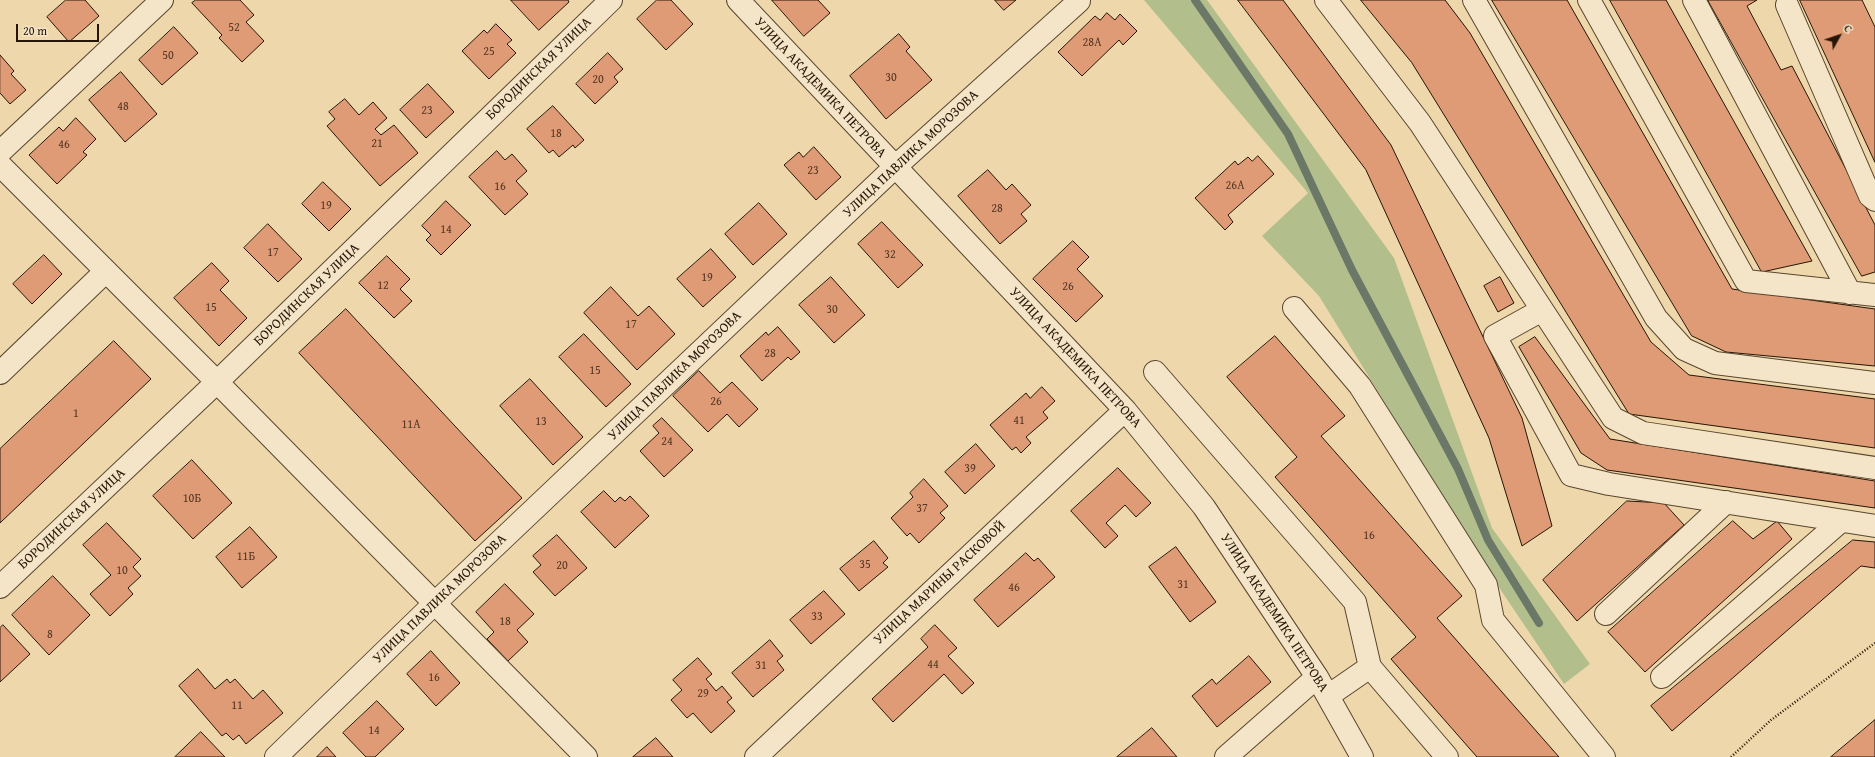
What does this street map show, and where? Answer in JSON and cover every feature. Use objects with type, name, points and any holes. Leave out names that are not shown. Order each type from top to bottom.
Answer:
[{"type":"street","points":[[0,152],[162,0]]},
{"type":"street","name":"БОРОДИНСКАЯ УЛИЦА","points":[[0,587],[218,382],[611,0]]},
{"type":"street","name":"УЛИЦА АКАДЕМИКА ПЕТРОВА","points":[[738,0],[1125,410],[1204,507],[1317,677],[1362,757]]},
{"type":"street","points":[[1326,0],[1420,123],[1613,418],[1643,433],[1875,468]]},
{"type":"street","points":[[1474,0],[1656,318],[1684,349],[1715,363],[1875,383]]},
{"type":"street","points":[[1589,0],[1746,281],[1875,295]]},
{"type":"street","points":[[1694,0],[1850,292]]},
{"type":"street","name":"УЛИЦА ПАВЛИКА МОРОЗОВА","points":[[276,757],[434,604],[895,167],[1079,1]]},
{"type":"street","points":[[1787,5],[1870,196],[1875,200]]},
{"type":"street","points":[[0,164],[218,382],[434,604],[586,757]]},
{"type":"street","points":[[0,373],[106,271]]},
{"type":"street","points":[[1294,308],[1360,386],[1486,585],[1493,620],[1604,757]]},
{"type":"street","points":[[1542,310],[1496,336],[1571,475],[1610,484],[1875,526]]},
{"type":"street","points":[[1155,372],[1355,602],[1370,667],[1447,757]]},
{"type":"street","name":"УЛИЦА МАРИНЫ РАСКОВОЙ","points":[[756,757],[1125,410]]},
{"type":"street","points":[[1606,614],[1726,502]]},
{"type":"street","points":[[1662,677],[1841,521]]},
{"type":"street","points":[[1328,696],[1370,667]]},
{"type":"street","points":[[1226,757],[1317,677]]},
{"type":"path","points":[[1731,757],[1771,720],[1875,642]]},
{"type":"green space","points":[[1144,0],[1207,0],[1394,258],[1492,528],[1590,664],[1564,684],[1496,583],[1319,296],[1262,236],[1308,193]]},
{"type":"building","points":[[66,0],[85,0],[99,16],[69,42],[47,17]]},
{"type":"building","points":[[196,0],[240,0],[254,15],[246,22],[264,41],[242,62],[219,38],[222,35],[192,3]]},
{"type":"building","points":[[511,0],[568,0],[569,2],[539,30]]},
{"type":"building","points":[[657,0],[671,0],[693,24],[666,50],[637,19]]},
{"type":"building","points":[[772,0],[818,0],[830,13],[804,36]]},
{"type":"building","points":[[995,0],[1016,0],[1004,10]]},
{"type":"building","points":[[1238,0],[1283,0],[1391,145],[1522,418],[1552,526],[1522,546],[1489,438],[1366,170]]},
{"type":"building","points":[[1361,0],[1445,0],[1470,33],[1651,342],[1689,375],[1875,399],[1875,448],[1629,414],[1412,63]]},
{"type":"building","points":[[1492,0],[1567,0],[1732,289],[1875,309],[1875,366],[1726,352],[1692,336]]},
{"type":"building","points":[[1610,0],[1666,0],[1812,261],[1762,272]]},
{"type":"building","points":[[1708,0],[1757,0],[1747,6],[1781,70],[1792,66],[1875,225],[1875,272],[1862,276]]},
{"type":"building","points":[[1800,0],[1862,0],[1875,27],[1875,162]]},
{"type":"building","points":[[1107,13],[1115,20],[1120,14],[1137,31],[1123,45],[1119,40],[1082,76],[1058,52],[1095,16],[1100,20]]},
{"type":"building","points":[[496,24],[512,40],[507,44],[516,53],[489,79],[462,51],[484,30],[487,33]]},
{"type":"building","points":[[174,27],[198,53],[162,85],[139,60]]},
{"type":"building","points":[[899,34],[910,47],[906,51],[932,80],[886,119],[850,76]]},
{"type":"building","points":[[608,53],[623,69],[614,77],[618,82],[595,104],[576,84]]},
{"type":"building","points":[[0,55],[14,71],[11,74],[26,90],[10,104],[0,93]]},
{"type":"building","points":[[121,72],[157,114],[125,142],[89,100]]},
{"type":"building","points":[[428,84],[454,112],[426,138],[400,110]]},
{"type":"building","points":[[345,99],[359,115],[373,102],[387,118],[375,129],[381,135],[394,125],[418,153],[380,186],[327,126],[335,119],[329,112]]},
{"type":"building","points":[[553,106],[584,140],[575,148],[573,145],[559,157],[553,150],[549,153],[527,129]]},
{"type":"building","points":[[76,118],[96,139],[83,152],[87,155],[57,184],[29,155],[59,127],[63,131]]},
{"type":"building","points":[[814,147],[841,177],[816,200],[784,165],[799,152],[803,157]]},
{"type":"building","points":[[497,151],[505,160],[512,154],[527,171],[516,181],[528,194],[505,215],[469,177]]},
{"type":"building","points":[[1258,156],[1274,174],[1228,215],[1233,222],[1225,230],[1195,198],[1235,161],[1238,165],[1248,157],[1252,161]]},
{"type":"building","points":[[988,170],[1006,190],[1012,184],[1031,205],[1021,214],[1027,221],[1000,244],[958,196]]},
{"type":"building","points":[[323,182],[351,209],[329,231],[302,204]]},
{"type":"building","points":[[446,201],[471,225],[441,255],[426,240],[431,235],[422,226]]},
{"type":"building","points":[[759,203],[787,234],[753,265],[725,234]]},
{"type":"building","points":[[882,222],[923,265],[898,288],[858,244]]},
{"type":"building","points":[[268,224],[302,259],[278,282],[244,248]]},
{"type":"building","points":[[1073,241],[1089,257],[1077,269],[1103,296],[1076,322],[1033,279]]},
{"type":"building","points":[[711,249],[736,277],[703,307],[677,279]]},
{"type":"building","points":[[44,255],[62,274],[32,304],[13,284]]},
{"type":"building","points":[[387,256],[410,279],[400,289],[412,301],[394,318],[359,283]]},
{"type":"building","points":[[212,263],[229,281],[220,290],[247,318],[219,346],[174,298]]},
{"type":"building","points":[[831,277],[865,315],[834,343],[799,305]]},
{"type":"building","points":[[1500,277],[1514,303],[1498,312],[1484,286]]},
{"type":"building","points":[[611,287],[638,316],[649,306],[675,334],[637,370],[584,313]]},
{"type":"building","points":[[346,309],[522,498],[475,541],[299,353]]},
{"type":"building","points":[[778,327],[800,352],[791,360],[788,357],[762,381],[740,356],[766,332],[768,335]]},
{"type":"building","points":[[584,334],[631,384],[606,407],[559,357]]},
{"type":"building","points":[[1275,336],[1345,416],[1321,436],[1462,596],[1437,618],[1559,757],[1477,757],[1391,659],[1416,637],[1275,477],[1297,457],[1227,377]]},
{"type":"building","points":[[1535,337],[1610,439],[1875,481],[1875,508],[1607,470],[1581,453],[1519,347]]},
{"type":"building","points":[[114,341],[151,379],[0,523],[0,449]]},
{"type":"building","points":[[699,371],[720,393],[732,382],[758,409],[739,427],[727,414],[708,432],[673,396]]},
{"type":"building","points":[[530,379],[583,437],[553,465],[500,406]]},
{"type":"building","points":[[1042,387],[1055,401],[1043,412],[1048,418],[1026,437],[1031,443],[1021,453],[1016,447],[1012,450],[990,425],[1026,393],[1030,398]]},
{"type":"building","points":[[662,418],[693,450],[664,477],[640,451],[659,433],[653,426]]},
{"type":"building","points":[[976,444],[995,466],[965,494],[945,472]]},
{"type":"building","points":[[192,460],[232,503],[193,539],[153,496]]},
{"type":"building","points":[[1118,468],[1151,503],[1136,517],[1125,505],[1106,523],[1118,536],[1105,548],[1071,511]]},
{"type":"building","points":[[924,479],[948,506],[940,513],[945,518],[919,543],[910,533],[907,536],[891,518],[913,497],[910,493]]},
{"type":"building","points":[[604,491],[615,502],[620,497],[625,501],[630,496],[649,516],[615,548],[581,512]]},
{"type":"building","points":[[1627,501],[1664,503],[1684,525],[1577,621],[1543,580]]},
{"type":"building","points":[[1733,521],[1753,539],[1777,521],[1792,539],[1645,672],[1608,632]]},
{"type":"building","points":[[107,523],[141,559],[133,567],[141,576],[128,588],[133,594],[110,616],[90,594],[111,575],[83,545]]},
{"type":"building","points":[[250,527],[277,557],[242,588],[216,557]]},
{"type":"building","points":[[557,535],[587,568],[555,596],[533,572],[541,565],[533,556]]},
{"type":"building","points":[[1853,540],[1875,542],[1875,568],[1861,566],[1672,731],[1651,706]]},
{"type":"building","points":[[874,541],[888,558],[883,563],[888,567],[859,591],[840,569]]},
{"type":"building","points":[[1176,547],[1216,602],[1190,622],[1149,567]]},
{"type":"building","points":[[1026,553],[1034,561],[1038,558],[1055,577],[998,627],[974,600]]},
{"type":"building","points":[[53,576],[90,615],[49,655],[12,615]]},
{"type":"building","points":[[505,584],[534,614],[517,630],[528,642],[508,661],[487,639],[494,632],[476,612]]},
{"type":"building","points":[[824,591],[845,614],[811,644],[790,620]]},
{"type":"building","points":[[3,625],[30,654],[0,682],[0,628]]},
{"type":"building","points":[[935,625],[957,648],[948,656],[974,683],[962,694],[944,674],[893,722],[872,699],[928,647],[921,639]]},
{"type":"building","points":[[770,640],[783,656],[777,661],[784,670],[753,697],[732,673]]},
{"type":"building","points":[[431,651],[460,683],[436,706],[407,674]]},
{"type":"building","points":[[1249,656],[1271,682],[1217,727],[1192,696],[1212,679],[1216,684]]},
{"type":"building","points":[[698,658],[712,674],[706,679],[716,691],[722,686],[732,698],[727,702],[735,711],[711,733],[693,713],[687,718],[671,700],[682,690],[673,680]]},
{"type":"building","points":[[198,669],[215,689],[227,679],[230,683],[235,679],[253,699],[263,690],[283,713],[246,744],[239,735],[233,740],[226,733],[222,736],[179,686]]},
{"type":"building","points":[[377,701],[404,729],[375,757],[366,757],[343,733]]},
{"type":"building","points":[[1875,720],[1875,757],[1831,757]]},
{"type":"building","points":[[1152,728],[1177,757],[1117,757]]},
{"type":"building","points":[[201,732],[225,757],[175,757]]},
{"type":"building","points":[[656,738],[673,757],[633,757]]},
{"type":"building","points":[[327,747],[336,757],[317,757]]},
{"type":"waterway","points":[[1195,0],[1288,134],[1352,270],[1458,469],[1488,540],[1539,623]]}]
